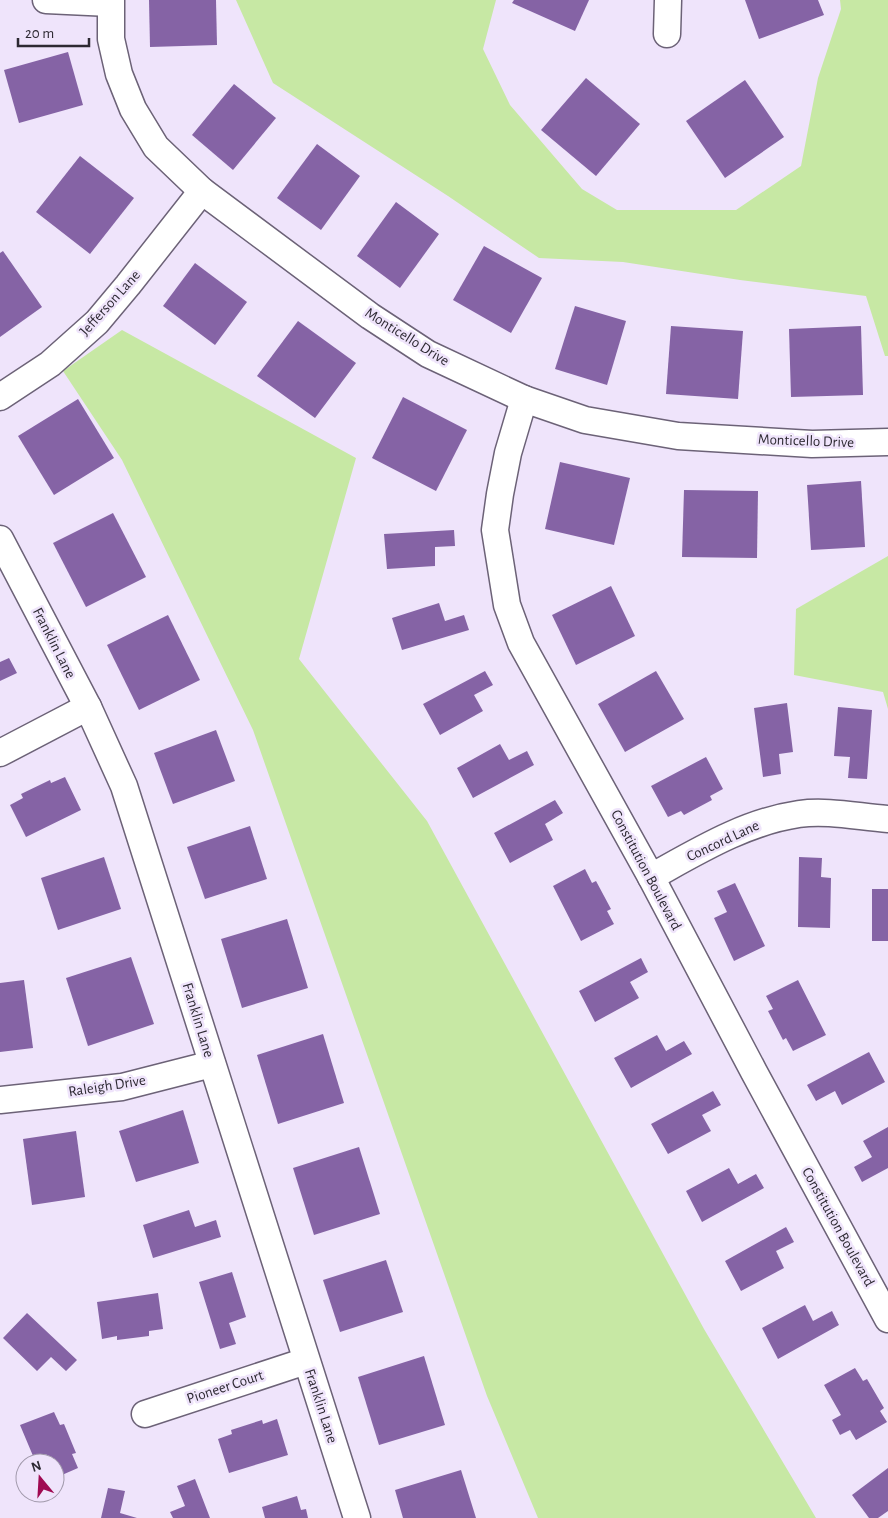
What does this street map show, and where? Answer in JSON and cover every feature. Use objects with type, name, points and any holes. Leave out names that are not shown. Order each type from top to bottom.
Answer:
[{"type":"street","points":[[46,0],[110,2]]},
{"type":"street","points":[[667,34],[668,0]]},
{"type":"street","name":"Monticello Drive","points":[[110,2],[111,39],[119,74],[133,109],[156,147],[202,191],[370,316],[428,354],[524,399],[585,420],[678,436],[812,444],[888,442]]},
{"type":"street","name":"Jefferson Lane","points":[[0,397],[50,364],[96,322],[128,285],[202,191]]},
{"type":"street","name":"Constitution Boulevard","points":[[524,399],[508,453],[495,530],[507,605],[521,643],[651,877],[888,1319]]},
{"type":"street","name":"Franklin Lane","points":[[0,539],[88,707],[124,786],[357,1518]]},
{"type":"street","points":[[0,753],[88,707]]},
{"type":"street","name":"Concord Lane","points":[[651,877],[718,840],[752,825],[800,814],[836,814],[888,818]]},
{"type":"street","name":"Raleigh Drive","points":[[0,1100],[122,1087],[212,1064]]},
{"type":"street","name":"Pioneer Court","points":[[145,1414],[306,1361]]},
{"type":"green space","points":[[236,0],[496,0],[483,49],[510,105],[582,189],[617,210],[736,210],[801,166],[818,78],[841,9],[840,0],[888,0],[888,356],[885,356],[866,296],[740,280],[623,262],[539,258],[448,196],[273,83]]},
{"type":"green space","points":[[122,330],[356,458],[299,659],[427,821],[704,1329],[816,1518],[538,1518],[487,1396],[253,730],[122,460],[63,371]]},
{"type":"green space","points":[[888,556],[888,709],[883,692],[794,675],[796,609]]},
{"type":"building","points":[[149,0],[216,0],[217,45],[150,47]]},
{"type":"building","points":[[514,0],[589,0],[575,31],[512,3]]},
{"type":"building","points":[[745,0],[818,0],[824,15],[759,39]]},
{"type":"building","points":[[68,52],[83,105],[19,123],[4,70]]},
{"type":"building","points":[[586,78],[640,124],[596,176],[541,130]]},
{"type":"building","points":[[745,80],[784,137],[725,178],[686,121]]},
{"type":"building","points":[[234,84],[276,118],[233,170],[192,135]]},
{"type":"building","points":[[317,144],[360,176],[321,230],[277,198]]},
{"type":"building","points":[[80,156],[134,198],[90,254],[36,212]]},
{"type":"building","points":[[396,202],[439,234],[400,288],[357,256]]},
{"type":"building","points":[[484,246],[542,278],[511,333],[453,300]]},
{"type":"building","points":[[3,251],[42,307],[0,337],[0,253]]},
{"type":"building","points":[[195,263],[247,302],[215,345],[163,306]]},
{"type":"building","points":[[575,306],[626,321],[607,385],[555,369]]},
{"type":"building","points":[[298,321],[356,363],[315,418],[257,376]]},
{"type":"building","points":[[671,326],[743,331],[738,399],[666,394]]},
{"type":"building","points":[[861,326],[863,395],[791,397],[789,329]]},
{"type":"building","points":[[403,397],[467,430],[436,491],[372,458]]},
{"type":"building","points":[[78,399],[114,458],[54,495],[18,436]]},
{"type":"building","points":[[560,462],[630,478],[614,545],[545,529]]},
{"type":"building","points":[[861,481],[865,547],[811,550],[807,485]]},
{"type":"building","points":[[684,490],[758,491],[757,558],[682,557]]},
{"type":"building","points":[[113,513],[146,577],[86,607],[53,543]]},
{"type":"building","points":[[454,530],[455,546],[435,547],[435,566],[387,569],[384,534]]},
{"type":"building","points":[[611,586],[635,636],[576,665],[552,615]]},
{"type":"building","points":[[439,603],[445,621],[464,615],[469,630],[402,650],[392,618]]},
{"type":"building","points":[[168,615],[200,680],[139,710],[107,645]]},
{"type":"building","points":[[9,658],[17,673],[0,681],[0,662]]},
{"type":"building","points":[[485,671],[493,685],[474,695],[483,711],[440,735],[423,704]]},
{"type":"building","points":[[656,671],[684,719],[625,752],[598,704]]},
{"type":"building","points":[[787,703],[793,752],[779,754],[781,774],[763,777],[754,708]]},
{"type":"building","points":[[838,707],[872,710],[867,779],[848,778],[850,757],[834,756]]},
{"type":"building","points":[[216,730],[235,781],[173,804],[154,753]]},
{"type":"building","points":[[500,744],[509,760],[527,751],[534,765],[473,798],[457,768]]},
{"type":"building","points":[[706,757],[723,789],[710,796],[712,800],[684,815],[681,811],[668,817],[651,786]]},
{"type":"building","points":[[65,777],[81,810],[26,837],[10,805],[23,798],[21,794],[50,780],[51,783]]},
{"type":"building","points":[[555,800],[563,813],[545,824],[553,840],[510,863],[494,833]]},
{"type":"building","points":[[250,826],[267,879],[205,899],[187,847]]},
{"type":"building","points":[[104,857],[121,909],[58,930],[41,878]]},
{"type":"building","points":[[799,857],[822,858],[821,877],[831,878],[830,928],[798,927]]},
{"type":"building","points":[[585,869],[592,883],[596,881],[611,909],[607,911],[614,924],[581,941],[553,886]]},
{"type":"building","points":[[735,883],[765,946],[734,961],[714,918],[727,912],[717,891]]},
{"type":"building","points":[[872,889],[888,889],[888,941],[872,941]]},
{"type":"building","points":[[287,919],[308,988],[242,1008],[221,939]]},
{"type":"building","points":[[131,957],[154,1024],[88,1046],[66,978]]},
{"type":"building","points":[[641,958],[648,972],[630,982],[639,998],[595,1022],[579,991]]},
{"type":"building","points":[[24,980],[33,1048],[0,1052],[0,983]]},
{"type":"building","points":[[798,980],[826,1035],[793,1051],[786,1038],[783,1040],[768,1011],[773,1009],[766,996]]},
{"type":"building","points":[[323,1034],[344,1103],[278,1124],[257,1055]]},
{"type":"building","points":[[657,1035],[666,1051],[684,1041],[692,1054],[631,1088],[614,1058]]},
{"type":"building","points":[[869,1052],[885,1082],[842,1105],[835,1091],[816,1101],[807,1085]]},
{"type":"building","points":[[713,1091],[721,1105],[702,1115],[711,1131],[668,1154],[651,1124]]},
{"type":"building","points":[[183,1110],[199,1163],[136,1182],[119,1131]]},
{"type":"building","points":[[888,1127],[888,1168],[862,1182],[854,1167],[872,1157],[863,1141]]},
{"type":"building","points":[[76,1131],[85,1197],[32,1205],[23,1139]]},
{"type":"building","points":[[359,1147],[380,1214],[314,1235],[293,1168]]},
{"type":"building","points":[[729,1168],[738,1184],[756,1174],[764,1188],[702,1222],[686,1191]]},
{"type":"building","points":[[189,1210],[195,1227],[216,1220],[221,1237],[153,1258],[143,1225]]},
{"type":"building","points":[[786,1227],[794,1242],[776,1251],[784,1268],[741,1291],[725,1261]]},
{"type":"building","points":[[386,1260],[403,1312],[340,1332],[323,1280]]},
{"type":"building","points":[[232,1272],[246,1317],[229,1323],[236,1344],[220,1349],[199,1282]]},
{"type":"building","points":[[158,1293],[163,1329],[149,1331],[149,1336],[117,1340],[117,1336],[102,1339],[97,1302]]},
{"type":"building","points":[[805,1305],[813,1321],[832,1311],[839,1325],[778,1359],[762,1328]]},
{"type":"building","points":[[27,1313],[77,1360],[66,1371],[51,1357],[37,1371],[3,1338]]},
{"type":"building","points":[[424,1356],[445,1425],[379,1445],[358,1377]]},
{"type":"building","points":[[855,1368],[863,1381],[867,1379],[884,1408],[880,1411],[887,1422],[856,1440],[850,1430],[840,1435],[832,1420],[841,1415],[824,1385]]},
{"type":"building","points":[[54,1412],[60,1425],[64,1424],[76,1453],[72,1454],[78,1468],[65,1474],[65,1453],[32,1453],[20,1425]]},
{"type":"building","points":[[277,1419],[288,1455],[229,1473],[218,1439],[232,1434],[231,1430],[262,1420],[263,1424]]},
{"type":"building","points":[[888,1468],[888,1511],[878,1518],[869,1518],[852,1495]]},
{"type":"building","points":[[461,1470],[476,1518],[403,1518],[395,1490]]},
{"type":"building","points":[[195,1479],[210,1518],[173,1518],[170,1512],[185,1506],[177,1486]]},
{"type":"building","points":[[108,1488],[125,1491],[120,1513],[137,1518],[101,1518]]},
{"type":"building","points":[[297,1496],[301,1510],[306,1509],[308,1518],[265,1518],[262,1507]]}]
